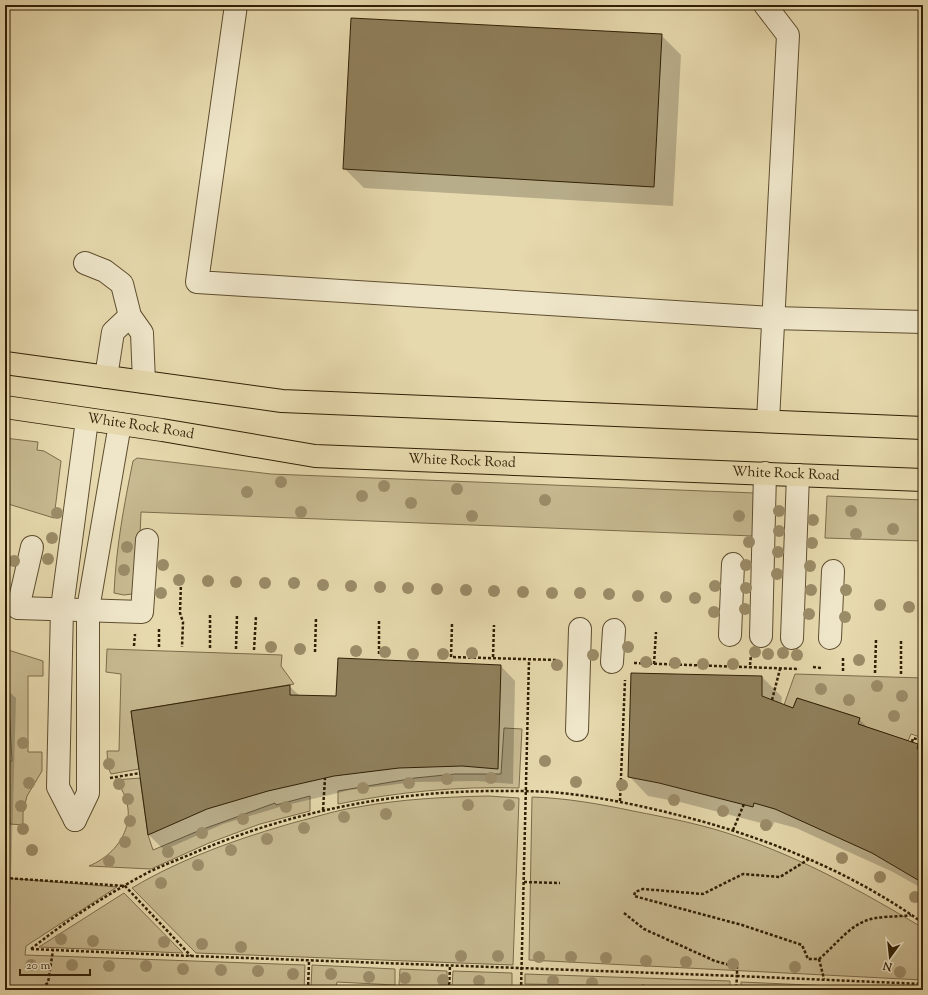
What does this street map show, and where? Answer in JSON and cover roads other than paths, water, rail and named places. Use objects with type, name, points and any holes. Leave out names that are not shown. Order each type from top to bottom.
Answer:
[{"type":"main road","points":[[5,363],[282,400],[923,428]]},
{"type":"main road","name":"White Rock Road","points":[[5,407],[315,456],[923,480]]},
{"type":"lane","points":[[236,5],[197,282],[773,318],[923,322]]},
{"type":"lane","points":[[765,5],[788,35],[768,421]]},
{"type":"lane","points":[[85,263],[105,271],[122,284],[130,316],[142,333],[144,382]]},
{"type":"lane","points":[[106,377],[113,332],[130,316]]},
{"type":"lane","points":[[87,420],[62,608],[58,787],[75,820],[88,793],[88,609],[120,424]]},
{"type":"lane","points":[[762,636],[765,473]]},
{"type":"lane","points":[[792,638],[798,475]]},
{"type":"lane","points":[[32,547],[18,608],[62,608],[142,612],[147,540]]},
{"type":"lane","points":[[730,635],[733,564]]},
{"type":"lane","points":[[830,638],[833,571]]},
{"type":"lane","points":[[576,730],[580,629]]},
{"type":"lane","points":[[614,630],[619,663]]}]
